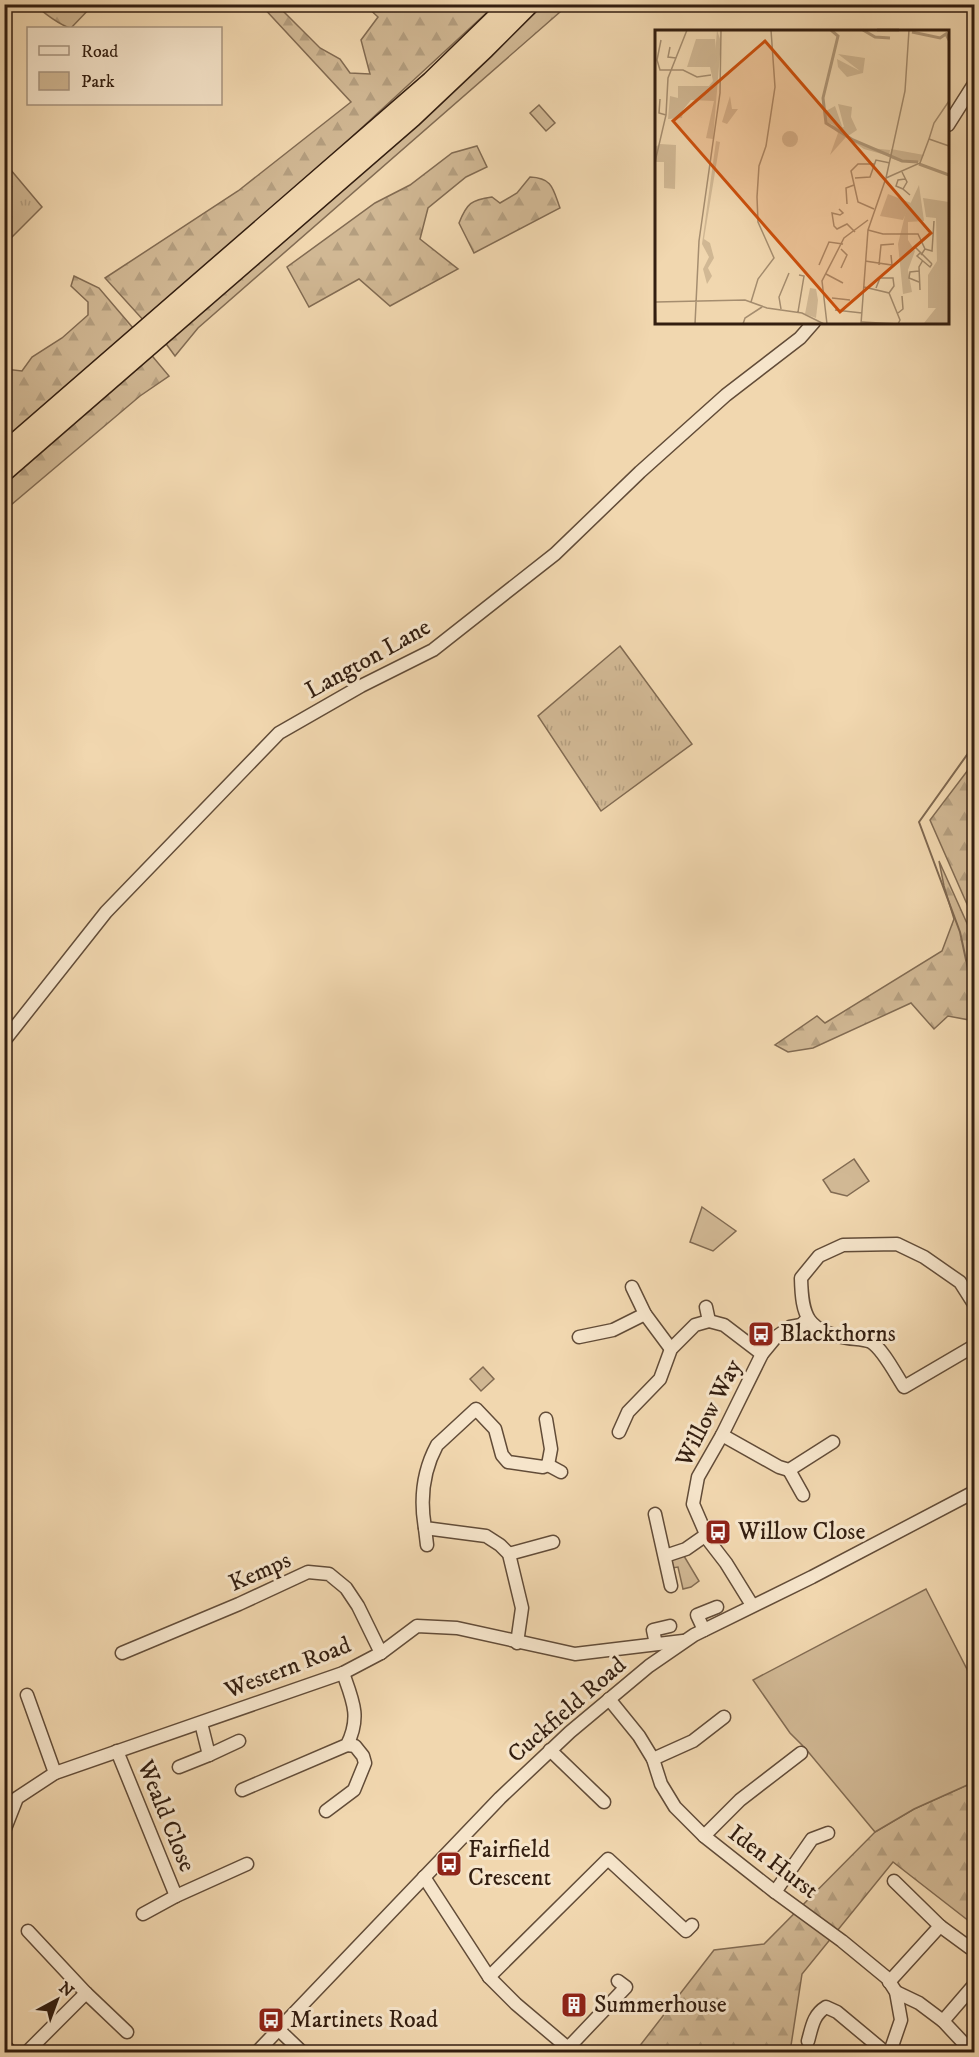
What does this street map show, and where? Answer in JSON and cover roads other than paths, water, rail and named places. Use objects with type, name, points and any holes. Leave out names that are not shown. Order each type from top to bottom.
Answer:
[{"type":"highway","points":[[4,452],[431,81],[510,4]]},
{"type":"highway","points":[[4,472],[412,118],[530,4]]},
{"type":"street","points":[[949,124],[975,84]]},
{"type":"street","name":"Langton Lane","points":[[4,1041],[106,912],[279,733],[361,686],[433,650],[555,554],[726,395],[800,338],[812,324]]},
{"type":"street","points":[[975,1304],[960,1281],[924,1257],[897,1244],[843,1245],[819,1257],[801,1278],[801,1299],[807,1319],[815,1327],[831,1335],[870,1341],[880,1351],[904,1387],[975,1346]]},
{"type":"street","points":[[632,1287],[645,1314],[671,1349]]},
{"type":"street","points":[[706,1307],[709,1321]]},
{"type":"street","points":[[579,1337],[613,1330],[645,1314]]},
{"type":"street","name":"Willow Way","points":[[752,1605],[706,1535],[693,1504],[698,1477],[722,1435],[762,1354],[776,1337],[790,1327],[801,1325],[807,1319]]},
{"type":"street","points":[[619,1432],[628,1412],[660,1379],[671,1349],[695,1325],[709,1321],[724,1325],[762,1354]]},
{"type":"street","points":[[428,1545],[422,1509],[422,1493],[433,1453],[442,1439],[479,1406],[495,1429],[502,1455],[508,1462],[543,1467],[548,1465],[561,1472]]},
{"type":"street","points":[[544,1422],[551,1449],[548,1465]]},
{"type":"street","points":[[722,1435],[779,1467],[789,1470],[803,1495]]},
{"type":"street","points":[[789,1470],[834,1441]]},
{"type":"street","name":"Cuckfield Road","points":[[257,2052],[500,1798],[550,1750],[609,1699],[683,1641],[975,1492]]},
{"type":"street","points":[[655,1514],[671,1586]]},
{"type":"street","points":[[425,1528],[486,1536],[509,1554],[522,1608],[517,1642]]},
{"type":"street","points":[[664,1556],[686,1549],[706,1535]]},
{"type":"street","points":[[509,1554],[553,1542]]},
{"type":"street","name":"Kemps","points":[[122,1653],[239,1605],[308,1572],[329,1574],[346,1588],[358,1606],[381,1653]]},
{"type":"street","points":[[704,1630],[697,1615],[717,1607]]},
{"type":"street","name":"Western Road","points":[[4,1831],[17,1798],[55,1773],[343,1673],[381,1653],[417,1626],[457,1628],[575,1654],[683,1641]]},
{"type":"street","points":[[656,1644],[653,1630],[670,1626]]},
{"type":"street","points":[[343,1673],[355,1707],[354,1731],[347,1745]]},
{"type":"street","points":[[27,1695],[55,1773]]},
{"type":"street","name":"Iden Hurst","points":[[609,1699],[639,1736],[653,1759],[661,1784],[675,1807],[704,1836],[887,1978],[892,1987],[943,2021],[972,2052]]},
{"type":"street","points":[[653,1759],[693,1741],[724,1717]]},
{"type":"street","points":[[201,1723],[209,1755]]},
{"type":"street","points":[[179,1767],[239,1741]]},
{"type":"street","points":[[242,1790],[347,1745],[355,1746],[363,1756],[365,1763],[354,1790],[326,1811]]},
{"type":"street","points":[[550,1750],[603,1802]]},
{"type":"street","name":"Weald Close","points":[[117,1751],[176,1896]]},
{"type":"street","points":[[704,1836],[740,1800],[801,1753]]},
{"type":"street","points":[[775,1892],[812,1839],[828,1833]]},
{"type":"street","points":[[489,1977],[608,1859],[686,1931],[692,1925]]},
{"type":"street","points":[[143,1914],[176,1896],[247,1864]]},
{"type":"street","points":[[424,1877],[489,1977],[516,2004],[568,2048],[626,1987],[618,1981]]},
{"type":"street","points":[[894,1881],[940,1926],[970,1948]]},
{"type":"street","points":[[890,2052],[901,2020],[892,1987],[940,1926]]},
{"type":"street","points":[[28,1931],[86,1993],[127,2032]]},
{"type":"street","points":[[943,2021],[975,1985]]},
{"type":"street","points":[[27,2052],[86,1993]]},
{"type":"street","points":[[808,2041],[814,2019],[826,2007],[837,2012],[885,2052]]},
{"type":"street","points":[[279,2030],[302,2052]]},
{"type":"street","points":[[4,2045],[11,2052]]},
{"type":"waterway","points":[[974,745],[919,822],[960,932],[974,997]]},
{"type":"place","name":"Blackthorns","points":[[761,1334]]},
{"type":"place","name":"Willow Close","points":[[718,1532]]},
{"type":"place","name":"Fairfield Crescent","points":[[449,1864]]},
{"type":"place","name":"Summerhouse","points":[[574,2005]]},
{"type":"place","name":"Martinets Road","points":[[271,2020]]}]
